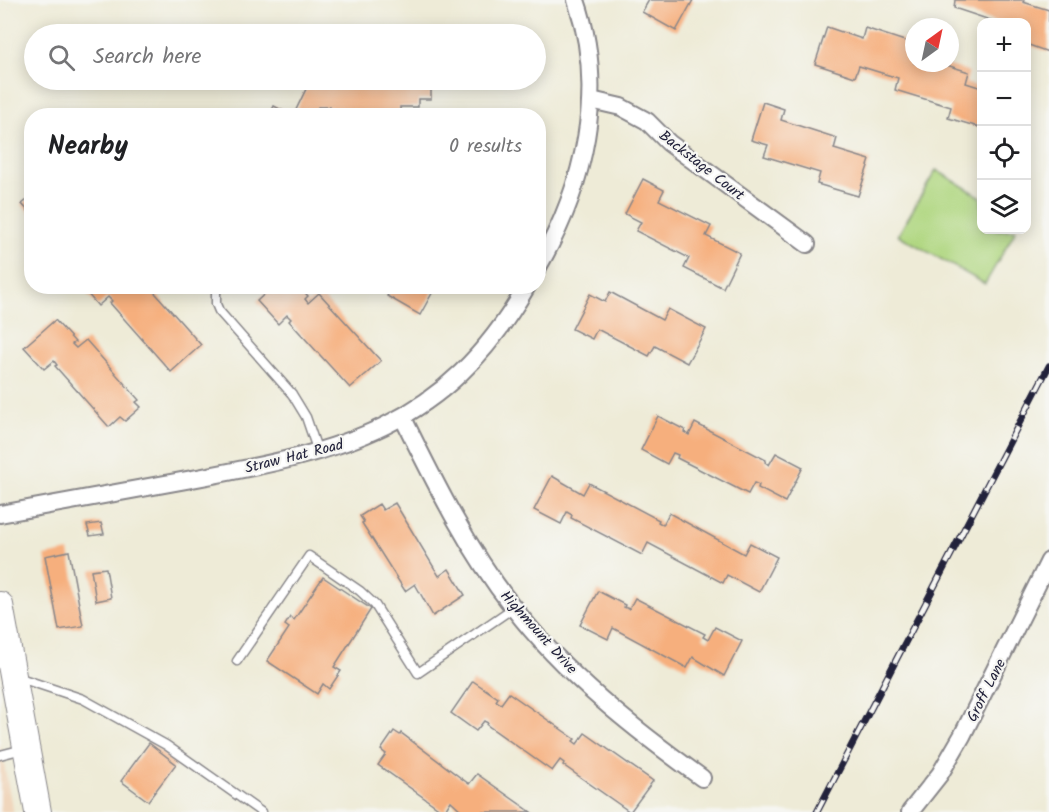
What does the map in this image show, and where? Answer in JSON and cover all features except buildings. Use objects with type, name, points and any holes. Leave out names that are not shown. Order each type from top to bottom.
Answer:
[{"type":"main road","points":[[0,605],[38,812]]},
{"type":"street","points":[[546,252],[567,212],[580,173],[591,100],[589,54],[576,0]]},
{"type":"street","name":"Backstage Court","points":[[591,100],[621,107],[647,121],[669,143],[807,244]]},
{"type":"street","name":"Straw Hat Road","points":[[0,514],[264,465],[318,452],[370,435],[404,418],[441,392],[470,364],[498,330],[522,294]]},
{"type":"street","name":"Highmount Drive","points":[[404,418],[448,506],[513,608],[587,685],[656,744],[702,778]]},
{"type":"street","name":"Groff Lane","points":[[910,812],[940,774],[962,736],[1049,561]]},
{"type":"lane","points":[[216,294],[219,311],[292,394],[306,417],[318,452]]},
{"type":"lane","points":[[237,661],[309,556],[360,591],[375,605],[418,673],[513,608]]},
{"type":"lane","points":[[14,676],[83,699],[166,745],[261,812]]},
{"type":"lane","points":[[0,755],[26,749]]},
{"type":"shaded area","points":[[0,743],[13,812],[0,812]]},
{"type":"green space","points":[[936,170],[977,195],[977,234],[1014,234],[985,284],[898,235]]},
{"type":"railway","points":[[817,812],[1049,366]]}]
